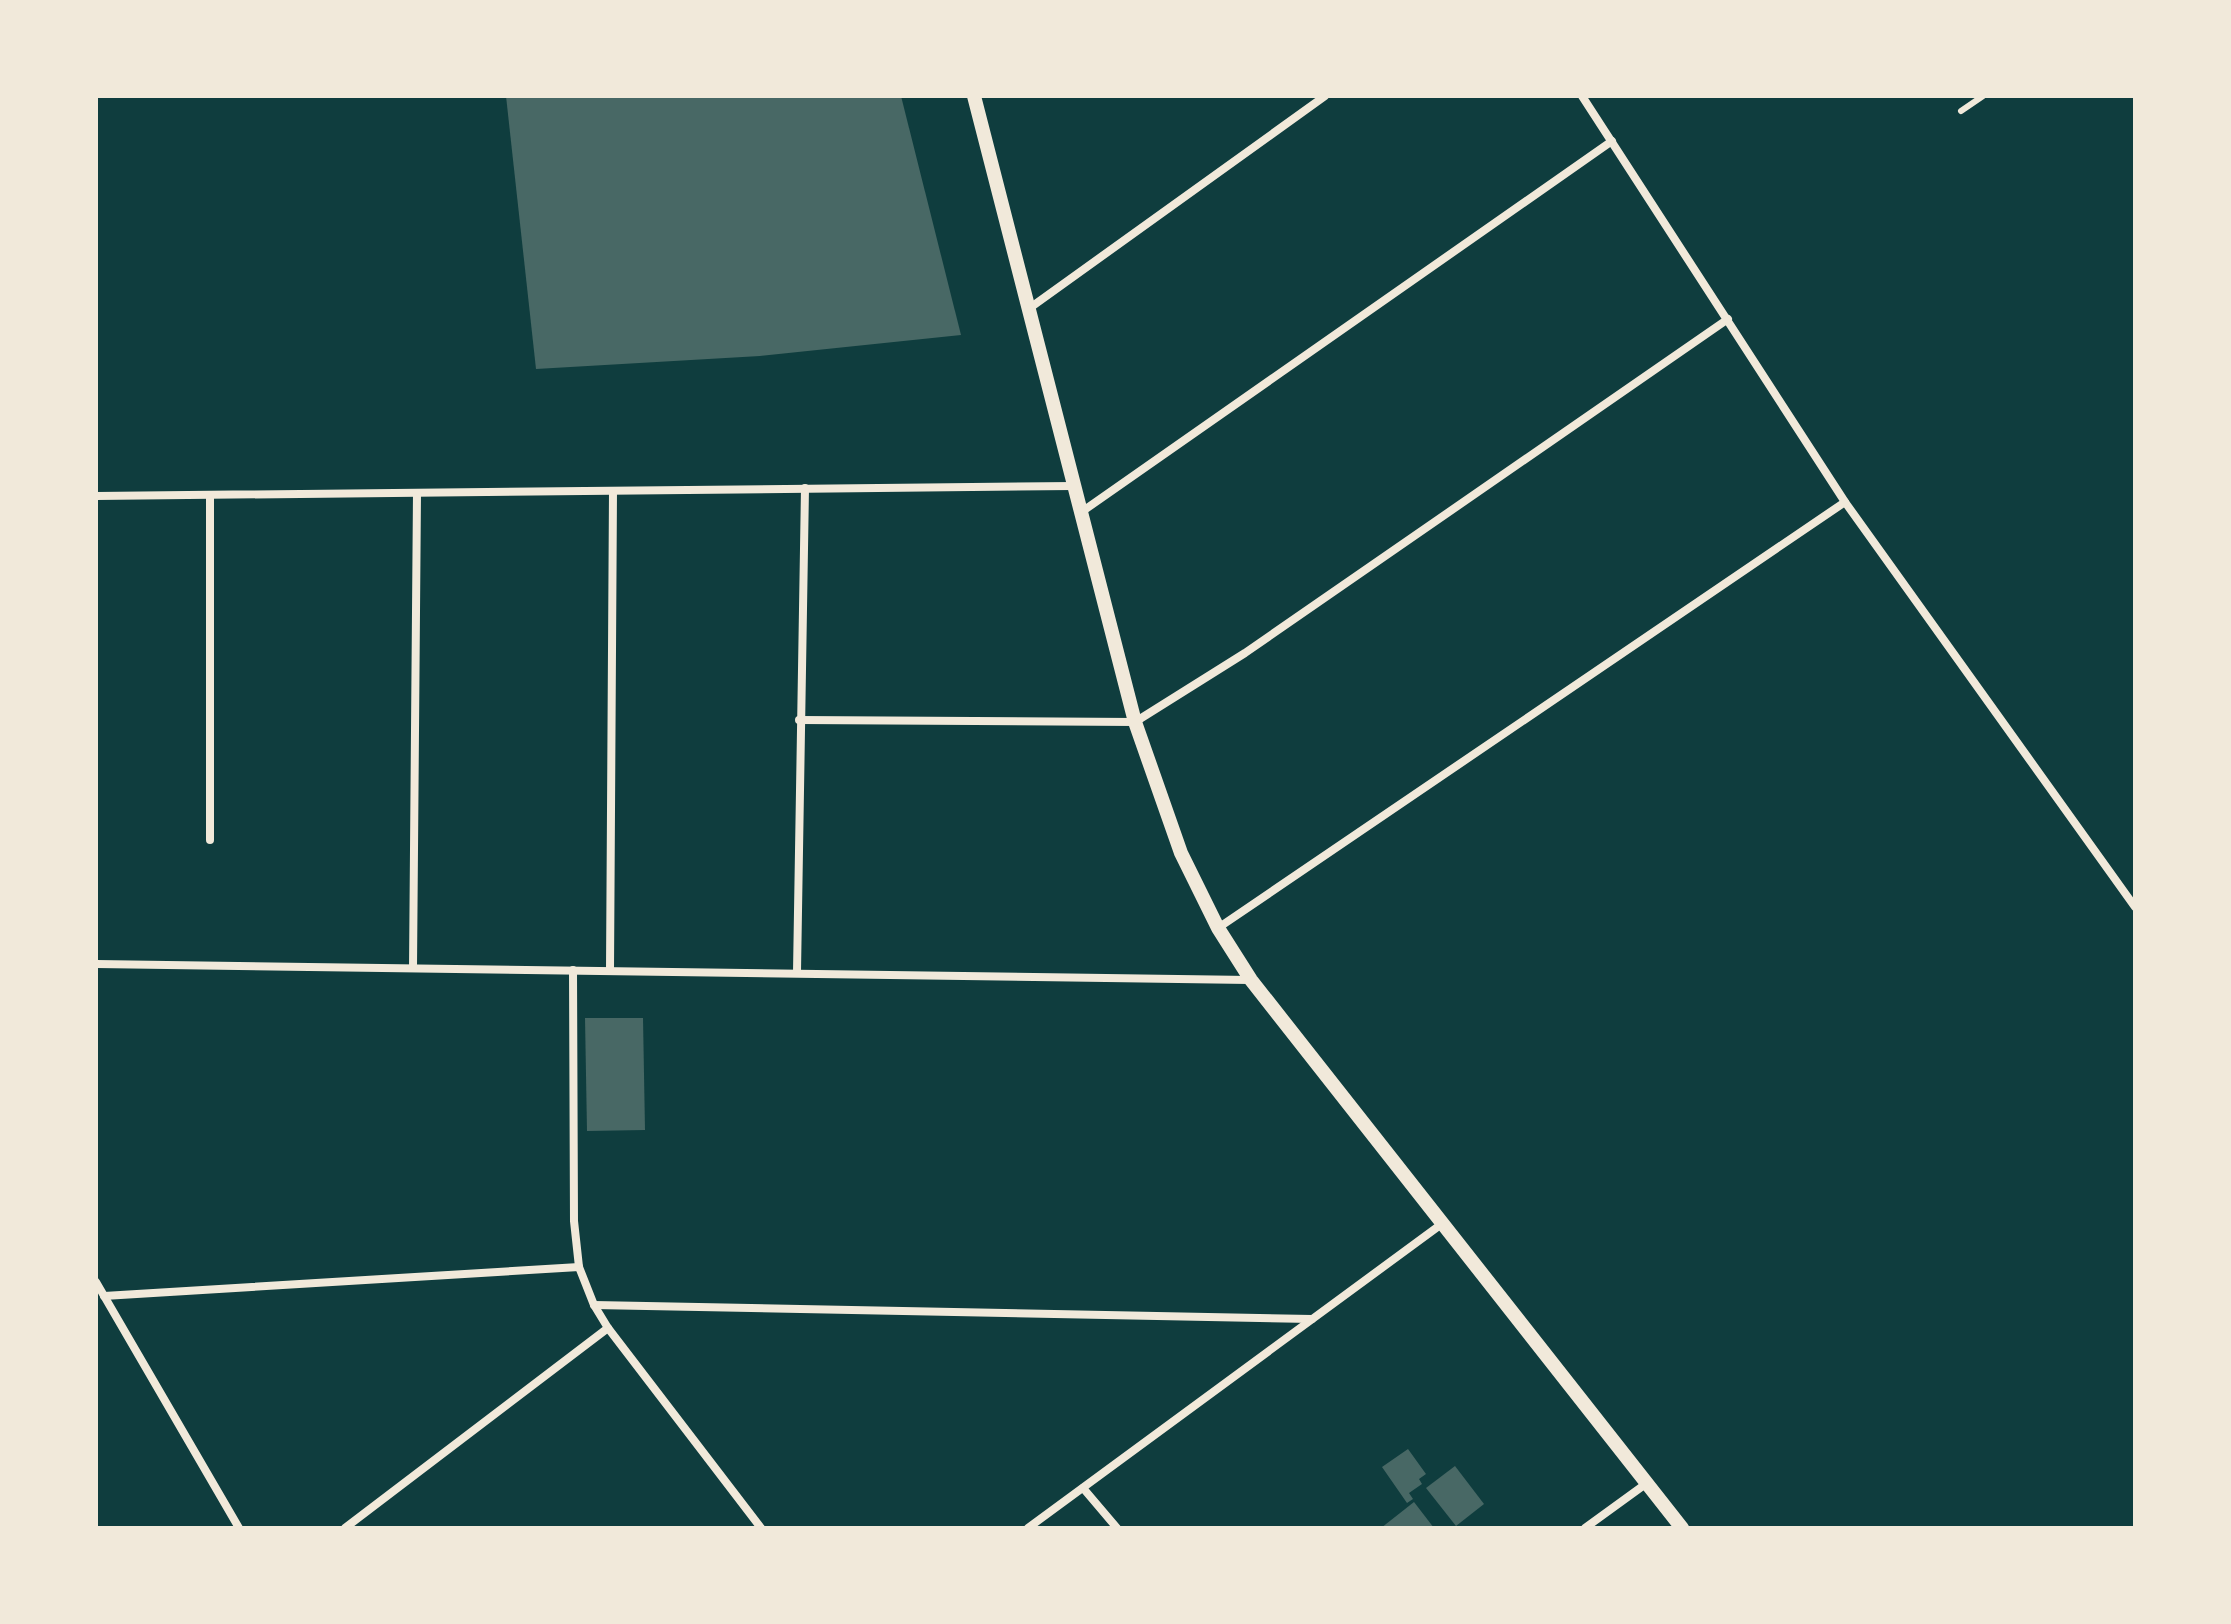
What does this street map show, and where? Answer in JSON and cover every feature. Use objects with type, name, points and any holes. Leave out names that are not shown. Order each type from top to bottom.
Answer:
[{"type":"street","points":[[1027,311],[1325,96]]},
{"type":"street","points":[[1582,96],[1845,502],[2135,907]]},
{"type":"street","points":[[975,97],[1027,311],[1135,722],[1181,853],[1218,928],[1251,980],[1682,1528]]},
{"type":"street","points":[[1080,513],[1612,141]]},
{"type":"street","points":[[799,720],[1135,722],[1245,653],[1728,319]]},
{"type":"street","points":[[96,496],[1074,486]]},
{"type":"street","points":[[797,972],[805,488]]},
{"type":"street","points":[[610,970],[613,491]]},
{"type":"street","points":[[413,968],[417,493]]},
{"type":"street","points":[[210,495],[210,840]]},
{"type":"street","points":[[1218,928],[1845,502]]},
{"type":"street","points":[[96,964],[1251,980]]},
{"type":"street","points":[[573,970],[574,1221],[579,1267],[594,1305],[608,1328],[761,1528]]},
{"type":"street","points":[[1028,1528],[1444,1222]]},
{"type":"street","points":[[104,1296],[579,1267]]},
{"type":"street","points":[[96,1282],[239,1528]]},
{"type":"street","points":[[594,1305],[1312,1319]]},
{"type":"street","points":[[345,1528],[608,1328]]},
{"type":"street","points":[[1585,1528],[1647,1483]]},
{"type":"street","points":[[1083,1488],[1117,1528]]},
{"type":"lane","points":[[1961,111],[1983,96]]},
{"type":"building","points":[[506,96],[901,96],[961,335],[760,356],[536,369]]},
{"type":"building","points":[[585,1018],[643,1018],[645,1130],[587,1131]]},
{"type":"building","points":[[1408,1449],[1426,1474],[1419,1479],[1422,1484],[1409,1493],[1413,1499],[1407,1503],[1382,1467]]},
{"type":"building","points":[[1455,1466],[1484,1504],[1456,1526],[1426,1488]]},
{"type":"building","points":[[1414,1502],[1434,1528],[1381,1528]]}]
